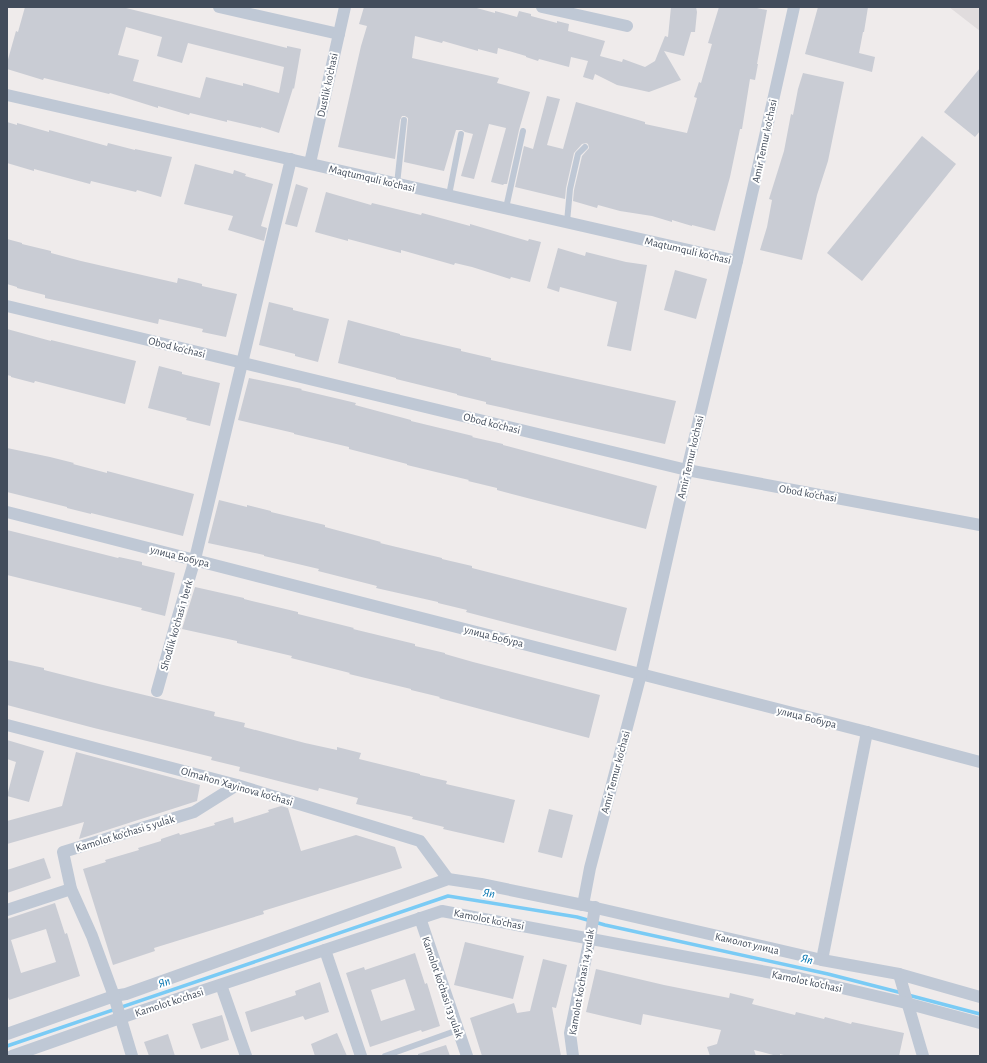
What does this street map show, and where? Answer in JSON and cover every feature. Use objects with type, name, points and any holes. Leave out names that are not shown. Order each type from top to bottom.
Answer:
[{"type":"street","points":[[219,7],[338,34]]},
{"type":"street","name":"Dustlik ko'chasi","points":[[310,163],[345,7]]},
{"type":"street","points":[[542,7],[627,26]]},
{"type":"street","name":"Amir Temur ko'chasi","points":[[590,909],[590,868],[641,674],[687,470],[738,261],[794,7]]},
{"type":"street","name":"Maqtumquli ko'chasi","points":[[7,95],[738,261]]},
{"type":"street","name":"Shodlik ko'chasi 1 berk","points":[[157,692],[195,559],[291,159]]},
{"type":"street","name":"Obod ko'chasi","points":[[7,306],[687,470],[980,525]]},
{"type":"street","name":"улица Бобура","points":[[7,512],[195,559],[980,762]]},
{"type":"street","name":"Olmahon Xayinova ko'chasi","points":[[7,725],[237,785],[420,841],[448,879]]},
{"type":"street","points":[[822,960],[866,732]]},
{"type":"street","name":"Kamolot ko'chasi 5 yulak","points":[[132,1056],[114,996],[92,936],[71,888],[62,852],[194,812],[237,785]]},
{"type":"street","name":"Kamolot ko'chasi","points":[[8,1030],[114,996],[126,994],[448,879],[481,884],[590,909]]},
{"type":"street","points":[[7,910],[71,888]]},
{"type":"street","name":"Kamolot ko'chasi 14 yulak","points":[[573,1056],[570,1033],[590,935],[590,909]]},
{"type":"street","name":"Камолот улица","points":[[590,909],[822,960],[980,997]]},
{"type":"street","name":"Kamolot ko'chasi","points":[[14,1056],[120,1018],[442,910],[590,935],[905,999],[980,1023]]},
{"type":"street","name":"Kamolot ko'chasi 13 yulak","points":[[420,918],[467,1056]]},
{"type":"street","points":[[325,950],[361,1056]]},
{"type":"street","points":[[900,978],[923,1056]]},
{"type":"street","points":[[221,985],[246,1056]]},
{"type":"lane","points":[[396,184],[404,120]]},
{"type":"lane","points":[[506,208],[523,131]]},
{"type":"lane","points":[[449,195],[461,134]]},
{"type":"lane","points":[[567,222],[570,189],[578,154],[585,147]]},
{"type":"lane","points":[[386,1056],[458,1030]]},
{"type":"shaded area","points":[[949,7],[980,7],[980,31]]},
{"type":"building","points":[[25,7],[122,7],[287,48],[287,46],[301,49],[294,89],[293,88],[279,133],[261,127],[227,120],[227,122],[190,113],[189,115],[158,106],[158,108],[110,93],[44,78],[43,80],[7,69],[7,63],[16,31],[18,32]],"holes":[[[126,27],[162,37],[157,56],[182,63],[188,43],[284,67],[279,93],[243,83],[243,86],[206,77],[200,98],[133,81],[139,60],[118,55]]]},
{"type":"building","points":[[364,7],[473,7],[517,17],[519,11],[557,23],[557,21],[569,24],[568,31],[605,41],[600,56],[622,62],[623,59],[645,67],[655,61],[665,36],[668,37],[671,7],[696,7],[697,12],[695,32],[691,32],[684,56],[664,51],[681,80],[649,92],[617,85],[595,74],[593,80],[583,77],[588,61],[571,57],[569,67],[539,59],[538,61],[498,48],[497,54],[415,36],[412,58],[499,78],[497,83],[530,92],[519,130],[507,184],[503,185],[491,182],[506,128],[489,124],[474,179],[461,176],[473,134],[462,130],[456,130],[444,171],[404,162],[408,120],[405,116],[402,116],[400,120],[395,159],[338,147],[367,26],[359,24]]},
{"type":"building","points":[[719,7],[752,7],[767,10],[755,80],[750,79],[742,129],[740,129],[730,177],[715,231],[672,220],[672,222],[652,216],[620,211],[598,205],[597,208],[573,201],[582,156],[589,148],[588,144],[586,143],[582,144],[574,153],[565,199],[515,187],[524,146],[533,149],[547,96],[560,99],[547,145],[563,149],[576,102],[645,122],[645,124],[687,133],[697,98],[694,97],[699,82],[701,83],[712,44],[708,43]]},
{"type":"building","points":[[818,7],[868,7],[859,53],[875,57],[872,72],[805,54]]},
{"type":"building","points":[[980,68],[980,131],[975,137],[944,112]]},
{"type":"building","points":[[803,73],[844,82],[828,161],[817,195],[802,260],[760,250],[767,227],[772,200],[769,199],[784,151],[791,114],[793,115]]},
{"type":"building","points":[[7,122],[17,125],[17,123],[49,132],[49,130],[107,146],[108,143],[172,157],[161,197],[137,190],[136,192],[91,181],[90,184],[7,163]]},
{"type":"building","points":[[922,136],[956,164],[862,281],[827,253]]},
{"type":"building","points":[[195,164],[233,174],[234,170],[246,174],[245,176],[273,184],[261,226],[267,228],[264,241],[228,230],[233,216],[184,204]]},
{"type":"building","points":[[296,184],[308,188],[297,227],[285,224]]},
{"type":"building","points":[[326,192],[371,205],[372,203],[421,215],[422,213],[470,226],[470,224],[528,241],[529,239],[541,242],[530,282],[511,277],[510,279],[472,267],[455,263],[454,265],[401,250],[401,253],[315,232]]},
{"type":"building","points":[[7,239],[81,261],[177,283],[178,278],[202,284],[202,286],[237,294],[226,337],[202,332],[203,329],[159,319],[158,324],[45,298],[45,295],[7,284]]},
{"type":"building","points":[[558,248],[585,256],[586,252],[626,262],[647,265],[631,351],[607,346],[617,302],[560,287],[559,292],[547,288]]},
{"type":"building","points":[[675,270],[707,279],[696,319],[664,310]]},
{"type":"building","points":[[269,302],[329,319],[318,362],[295,356],[295,354],[259,345]]},
{"type":"building","points":[[348,320],[400,335],[461,349],[461,351],[491,358],[491,360],[676,401],[665,444],[486,404],[486,402],[338,363]]},
{"type":"building","points":[[7,329],[136,361],[125,404],[35,381],[34,383],[7,375]]},
{"type":"building","points":[[159,366],[182,372],[182,374],[220,383],[210,426],[186,420],[187,418],[148,408]]},
{"type":"building","points":[[249,378],[302,389],[301,390],[356,403],[355,405],[411,421],[473,436],[472,437],[657,486],[646,529],[497,490],[497,488],[468,481],[469,480],[349,449],[349,447],[238,420]]},
{"type":"building","points":[[7,448],[74,463],[73,464],[107,473],[107,471],[194,494],[183,536],[7,492]]},
{"type":"building","points":[[219,500],[247,507],[247,505],[325,525],[325,527],[381,542],[380,543],[442,558],[472,566],[472,568],[627,608],[616,651],[466,612],[467,610],[438,602],[376,588],[377,586],[318,571],[319,569],[208,543]]},
{"type":"building","points":[[7,530],[118,558],[142,562],[142,565],[175,573],[165,616],[141,610],[142,608],[7,575]]},
{"type":"building","points":[[195,587],[298,612],[298,614],[415,644],[415,646],[445,653],[473,662],[600,695],[589,738],[439,698],[440,697],[411,689],[349,674],[350,673],[291,658],[292,656],[237,643],[237,641],[182,629]]},
{"type":"building","points":[[7,660],[44,668],[44,670],[215,712],[214,716],[245,723],[244,727],[305,743],[337,750],[337,747],[361,753],[359,759],[447,781],[446,784],[515,800],[504,843],[443,829],[444,827],[412,819],[413,817],[356,804],[358,798],[319,788],[318,791],[239,771],[240,767],[211,760],[212,757],[7,705]]},
{"type":"building","points":[[7,740],[44,751],[29,802],[7,796],[16,762],[7,759]]},
{"type":"building","points":[[76,752],[200,785],[197,801],[79,839],[84,822],[7,844],[7,821],[62,806]]},
{"type":"building","points":[[281,806],[288,808],[301,851],[356,835],[395,847],[402,868],[263,911],[264,914],[154,948],[155,951],[113,965],[83,869],[106,862],[105,860],[139,850],[138,848],[161,841],[161,839],[179,833],[180,835],[215,825],[214,823],[233,817],[234,823],[269,812],[268,810]]},
{"type":"building","points":[[549,809],[573,815],[562,858],[538,852]]},
{"type":"building","points":[[44,858],[51,878],[7,893],[7,870]]},
{"type":"building","points":[[55,903],[65,934],[67,933],[80,976],[9,1000],[7,994],[7,919]],"holes":[[[46,929],[56,962],[21,973],[11,940]]]},
{"type":"building","points":[[465,942],[524,956],[513,999],[454,985]]},
{"type":"building","points":[[415,953],[425,984],[427,983],[440,1026],[422,1032],[421,1030],[370,1047],[346,973],[364,967],[365,970]],"holes":[[[405,979],[415,1010],[381,1021],[371,990]]]},
{"type":"building","points":[[543,959],[567,965],[556,1008],[552,1007],[561,1056],[482,1056],[470,1018],[514,1003],[517,1013],[530,1011]]},
{"type":"building","points":[[596,969],[729,998],[730,993],[754,999],[752,1004],[795,1015],[796,1012],[824,1019],[825,1017],[851,1024],[852,1022],[904,1033],[899,1056],[788,1056],[780,1054],[780,1056],[777,1056],[754,1050],[756,1056],[710,1056],[707,1047],[717,1044],[721,1030],[643,1014],[641,1025],[586,1012]]},
{"type":"building","points":[[320,982],[329,1012],[305,1020],[303,1016],[251,1032],[245,1012],[296,995],[295,991]]},
{"type":"building","points":[[222,1015],[229,1040],[201,1049],[192,1024]]},
{"type":"building","points":[[337,1033],[347,1056],[315,1056],[311,1044]]},
{"type":"building","points":[[168,1034],[175,1056],[149,1056],[144,1042]]},
{"type":"building","points":[[446,1045],[450,1056],[418,1056],[418,1054]]},
{"type":"waterway","name":"Яп","points":[[7,1046],[448,896],[577,917],[605,925],[828,974],[902,993]]},
{"type":"waterway","name":"Яп","points":[[908,995],[980,1014]]}]
